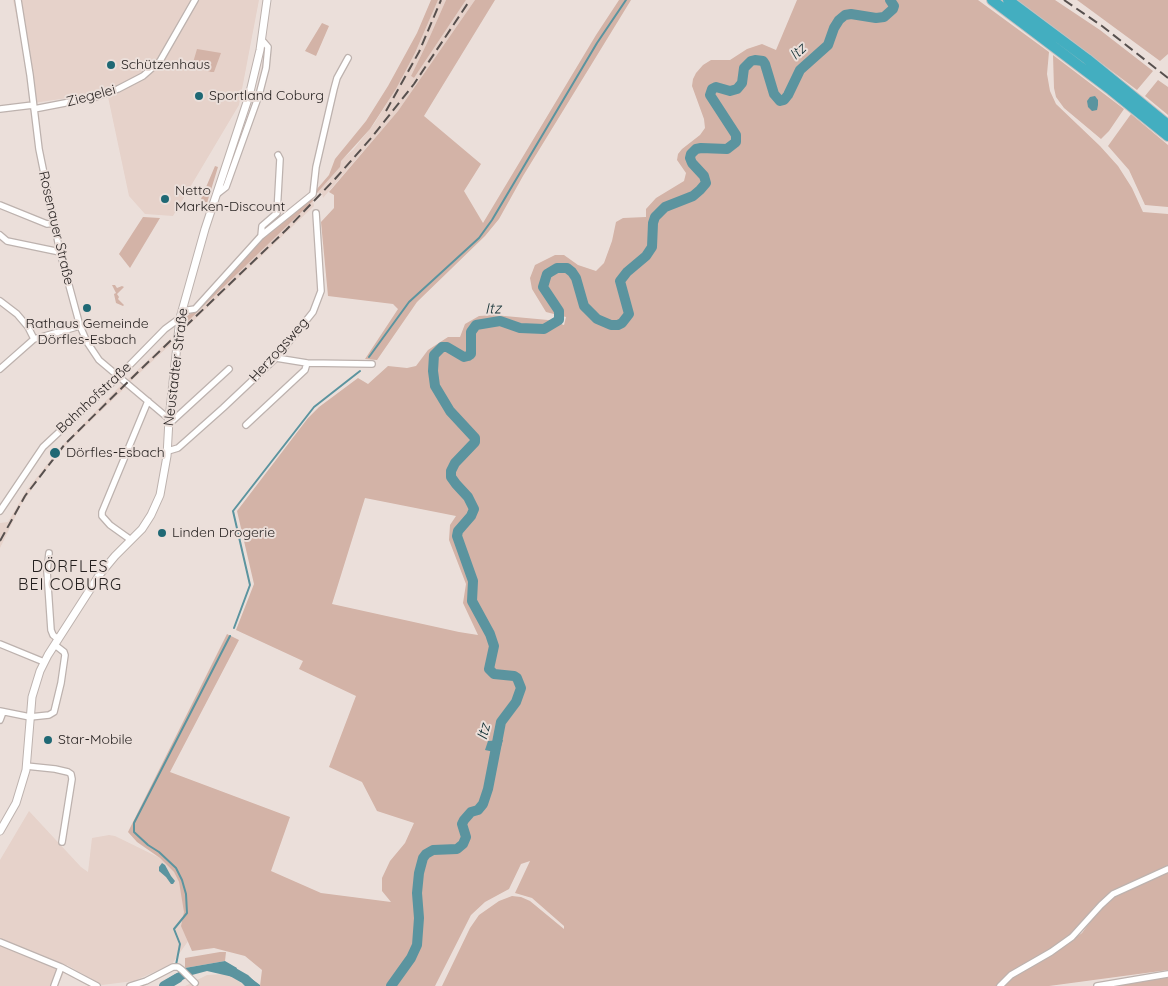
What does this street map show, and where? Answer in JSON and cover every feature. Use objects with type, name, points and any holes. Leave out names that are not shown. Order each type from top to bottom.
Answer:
[{"type":"highway","points":[[992,0],[1111,90],[1154,119],[1168,125]]},
{"type":"highway","points":[[1008,0],[1087,59],[1154,119],[1168,136]]},
{"type":"street","name":"Rosenauer Straße","points":[[18,0],[39,149],[60,252],[80,326],[94,354],[169,421]]},
{"type":"street","name":"Ziegelei","points":[[0,109],[33,107],[103,95],[143,76],[160,61],[195,0]]},
{"type":"street","name":"Neustadter Straße","points":[[0,831],[16,803],[26,766],[30,717],[36,680],[44,662],[100,574],[142,529],[160,495],[168,451],[169,421],[180,318],[194,265],[249,96],[262,40],[267,0]]},
{"type":"street","points":[[182,311],[189,311],[197,307],[261,236],[312,194],[316,167],[334,88],[337,78],[348,58]]},
{"type":"street","points":[[261,236],[262,226],[277,213],[280,159],[278,156]]},
{"type":"street","points":[[0,205],[47,224],[54,223]]},
{"type":"street","name":"Herzogsweg","points":[[168,451],[178,448],[276,358],[313,312],[320,291],[316,213]]},
{"type":"street","points":[[0,235],[7,241],[60,252]]},
{"type":"street","points":[[0,302],[17,314],[28,327],[34,339]]},
{"type":"street","name":"Bahnhofstraße","points":[[0,511],[43,447],[118,377],[165,329],[180,318]]},
{"type":"street","points":[[0,370],[34,339],[80,326]]},
{"type":"street","points":[[276,358],[307,363],[372,364]]},
{"type":"street","points":[[246,425],[305,370],[307,363]]},
{"type":"street","points":[[169,421],[229,369]]},
{"type":"street","points":[[131,540],[110,525],[102,516],[102,512],[148,401]]},
{"type":"street","points":[[0,720],[1,712],[30,717],[48,715],[54,712],[56,707],[65,655],[56,642],[51,630],[49,553]]},
{"type":"street","points":[[0,644],[44,662]]},
{"type":"street","points":[[26,766],[55,769],[71,774],[72,779],[62,842]]},
{"type":"street","points":[[1000,986],[1011,975],[1051,952],[1072,937],[1113,894],[1168,869]]},
{"type":"street","points":[[0,942],[61,966],[97,986]]},
{"type":"street","points":[[54,986],[61,966]]},
{"type":"street","points":[[130,986],[178,968],[195,983]]},
{"type":"street","points":[[1097,986],[1168,974]]},
{"type":"shaded area","points":[[13,0],[259,0],[239,105],[173,216],[145,214],[129,196],[107,92],[34,103]]},
{"type":"shaded area","points":[[431,0],[438,0],[415,53],[396,89],[370,129],[341,161],[340,167],[317,193],[317,189],[329,175],[335,159],[366,121],[388,86],[417,33]]},
{"type":"shaded area","points":[[438,0],[446,0],[411,76],[414,78],[466,0],[475,0],[398,111],[323,198],[322,193],[317,193],[340,167],[340,161],[353,150],[374,124],[396,89],[415,53]]},
{"type":"shaded area","points":[[446,0],[466,0],[414,78],[411,76]]},
{"type":"shaded area","points":[[475,0],[495,0],[424,116],[481,164],[464,191],[483,223],[619,0],[631,0],[523,176],[499,219],[485,236],[417,302],[377,360],[365,359],[398,309],[393,304],[328,296],[321,222],[334,208],[334,195],[329,192],[398,111]]},
{"type":"shaded area","points":[[797,0],[978,0],[1049,52],[1047,74],[1050,91],[1056,104],[1118,166],[1132,188],[1143,212],[1168,214],[1168,866],[1114,890],[1094,907],[1078,930],[1015,970],[997,986],[442,986],[470,928],[479,915],[499,901],[512,896],[521,897],[530,901],[564,929],[564,926],[532,898],[515,893],[530,861],[521,864],[509,889],[485,902],[471,915],[435,986],[260,986],[262,970],[245,956],[214,948],[192,951],[181,926],[184,912],[179,882],[174,872],[160,858],[137,842],[128,832],[227,634],[239,640],[170,772],[290,817],[271,871],[321,893],[391,902],[382,891],[382,878],[390,861],[405,843],[414,823],[377,811],[362,782],[329,767],[356,696],[299,669],[303,661],[236,630],[254,584],[237,511],[308,418],[319,407],[358,378],[368,384],[388,366],[407,368],[416,366],[428,350],[448,337],[460,337],[465,324],[479,316],[494,315],[548,320],[564,325],[566,317],[546,312],[532,289],[530,278],[535,265],[555,255],[564,255],[578,265],[596,271],[604,263],[616,222],[623,218],[646,217],[646,209],[656,198],[684,181],[686,173],[677,160],[678,154],[700,135],[705,128],[704,119],[692,86],[696,73],[711,60],[730,60],[747,49],[762,44],[776,50]],"holes":[[[365,498],[456,516],[450,525],[449,540],[466,584],[463,603],[478,635],[332,604]]]},
{"type":"shaded area","points":[[1017,0],[1055,0],[1100,30],[1153,71],[1137,90]]},
{"type":"shaded area","points":[[1077,0],[1168,0],[1168,54],[1160,61]]},
{"type":"shaded area","points":[[322,23],[329,26],[316,56],[305,51]]},
{"type":"shaded area","points":[[197,49],[221,53],[214,72],[192,66]]},
{"type":"shaded area","points":[[1053,55],[1124,109],[1101,139],[1064,108],[1056,97]]},
{"type":"shaded area","points":[[1158,80],[1168,87],[1168,115],[1145,96]]},
{"type":"shaded area","points":[[1131,114],[1168,145],[1168,207],[1145,205],[1129,170],[1108,146]]},
{"type":"shaded area","points":[[215,166],[218,167],[207,203],[201,199]]},
{"type":"shaded area","points":[[312,196],[313,201],[186,323],[187,316],[198,308],[261,238]]},
{"type":"shaded area","points":[[313,201],[314,206],[185,329],[186,323]]},
{"type":"shaded area","points":[[143,217],[160,218],[130,268],[119,254]]},
{"type":"shaded area","points":[[112,285],[115,285],[117,288],[124,287],[117,294],[123,306],[116,303],[114,294],[116,293]]},
{"type":"shaded area","points":[[171,338],[171,344],[130,382],[128,379]]},
{"type":"shaded area","points":[[122,384],[126,387],[66,445],[39,479],[21,505],[0,548],[0,523],[8,522],[26,491],[60,448]]},
{"type":"shaded area","points":[[29,811],[81,867],[88,872],[92,838],[109,835],[115,836],[160,858],[174,872],[181,892],[198,927],[172,964],[134,981],[102,985],[67,965],[58,986],[0,986],[0,860]]},
{"type":"shaded area","points":[[1168,872],[1168,970],[1049,986],[1003,986],[1018,974],[1045,959],[1082,933],[1098,911],[1117,895]]},
{"type":"shaded area","points":[[226,952],[225,961],[185,968],[185,958]]},
{"type":"shaded area","points":[[224,974],[233,977],[245,986],[185,986],[207,975]]},
{"type":"shaded area","points":[[1168,977],[1168,986],[1104,986]]},
{"type":"water","points":[[1095,96],[1098,100],[1097,110],[1092,111],[1088,107],[1087,101],[1090,97]]},
{"type":"water","points":[[503,740],[499,753],[485,750],[488,741]]},
{"type":"water","points":[[162,863],[175,881],[173,884],[159,871]]},
{"type":"water","points":[[225,961],[237,968],[233,977],[207,971],[192,975],[171,986],[166,986],[166,980],[185,968]]},
{"type":"water","points":[[248,976],[260,986],[246,986],[243,983]]},
{"type":"waterway","points":[[369,357],[409,302],[479,238],[492,220],[597,43],[626,0]]},
{"type":"waterway","name":"Itz","points":[[391,986],[411,958],[417,945],[419,918],[417,893],[423,858],[433,850],[457,849],[463,844],[466,837],[462,824],[471,812],[478,810],[483,804],[488,789],[501,722],[516,702],[521,688],[517,678],[514,676],[494,674],[489,669],[494,646],[490,634],[472,601],[473,581],[457,536],[458,531],[471,516],[474,509],[468,497],[451,477],[451,471],[455,463],[475,442],[475,438],[450,411],[435,386],[433,371],[434,355],[442,347],[447,347],[464,357],[471,354],[471,332],[476,325],[500,321],[520,328],[544,329],[559,320],[559,311],[543,287],[547,274],[557,268],[567,268],[572,272],[576,278],[584,306],[597,319],[611,325],[622,323],[629,314],[620,281],[627,272],[646,256],[652,247],[655,217],[665,207],[693,196],[706,183],[704,176],[692,163],[691,154],[696,149],[701,148],[727,149],[736,142],[736,135],[710,95],[712,89],[716,87],[730,91],[737,89],[742,83],[744,68],[751,61],[763,61],[774,94],[780,101],[784,100],[800,70],[828,45],[839,20],[845,15],[851,14],[876,18],[884,17],[893,9],[894,6],[890,0]]},
{"type":"waterway","points":[[234,628],[250,585],[233,511],[314,407],[360,371]]},
{"type":"waterway","points":[[176,965],[180,944],[174,929],[187,913],[186,894],[182,880],[176,868],[134,832],[134,823],[230,636]]},
{"type":"waterway","name":"Itz","points":[[224,967],[245,979],[252,986]]},
{"type":"waterway","name":"Itz","points":[[164,986],[178,978]]},
{"type":"railway","points":[[386,111],[419,52],[441,0]]},
{"type":"railway","points":[[0,541],[25,496],[65,444],[286,230],[372,137],[414,84],[470,0]]},
{"type":"railway","points":[[1064,0],[1102,26],[1168,78]]},
{"type":"place","name":"Schützenhaus","points":[[111,65]]},
{"type":"place","name":"Sportland Coburg","points":[[199,96]]},
{"type":"place","name":"Netto Marken-Discount","points":[[165,199]]},
{"type":"place","name":"Rathaus Gemeinde Dörfles-Esbach","points":[[87,308]]},
{"type":"place","name":"Dörfles-Esbach","points":[[55,453]]},
{"type":"place","name":"Linden Drogerie","points":[[162,533]]},
{"type":"place","name":"Star-Mobile","points":[[48,740]]},
{"type":"district","name":"DÖRFLES BEI COBURG","points":[[70,576]]}]
